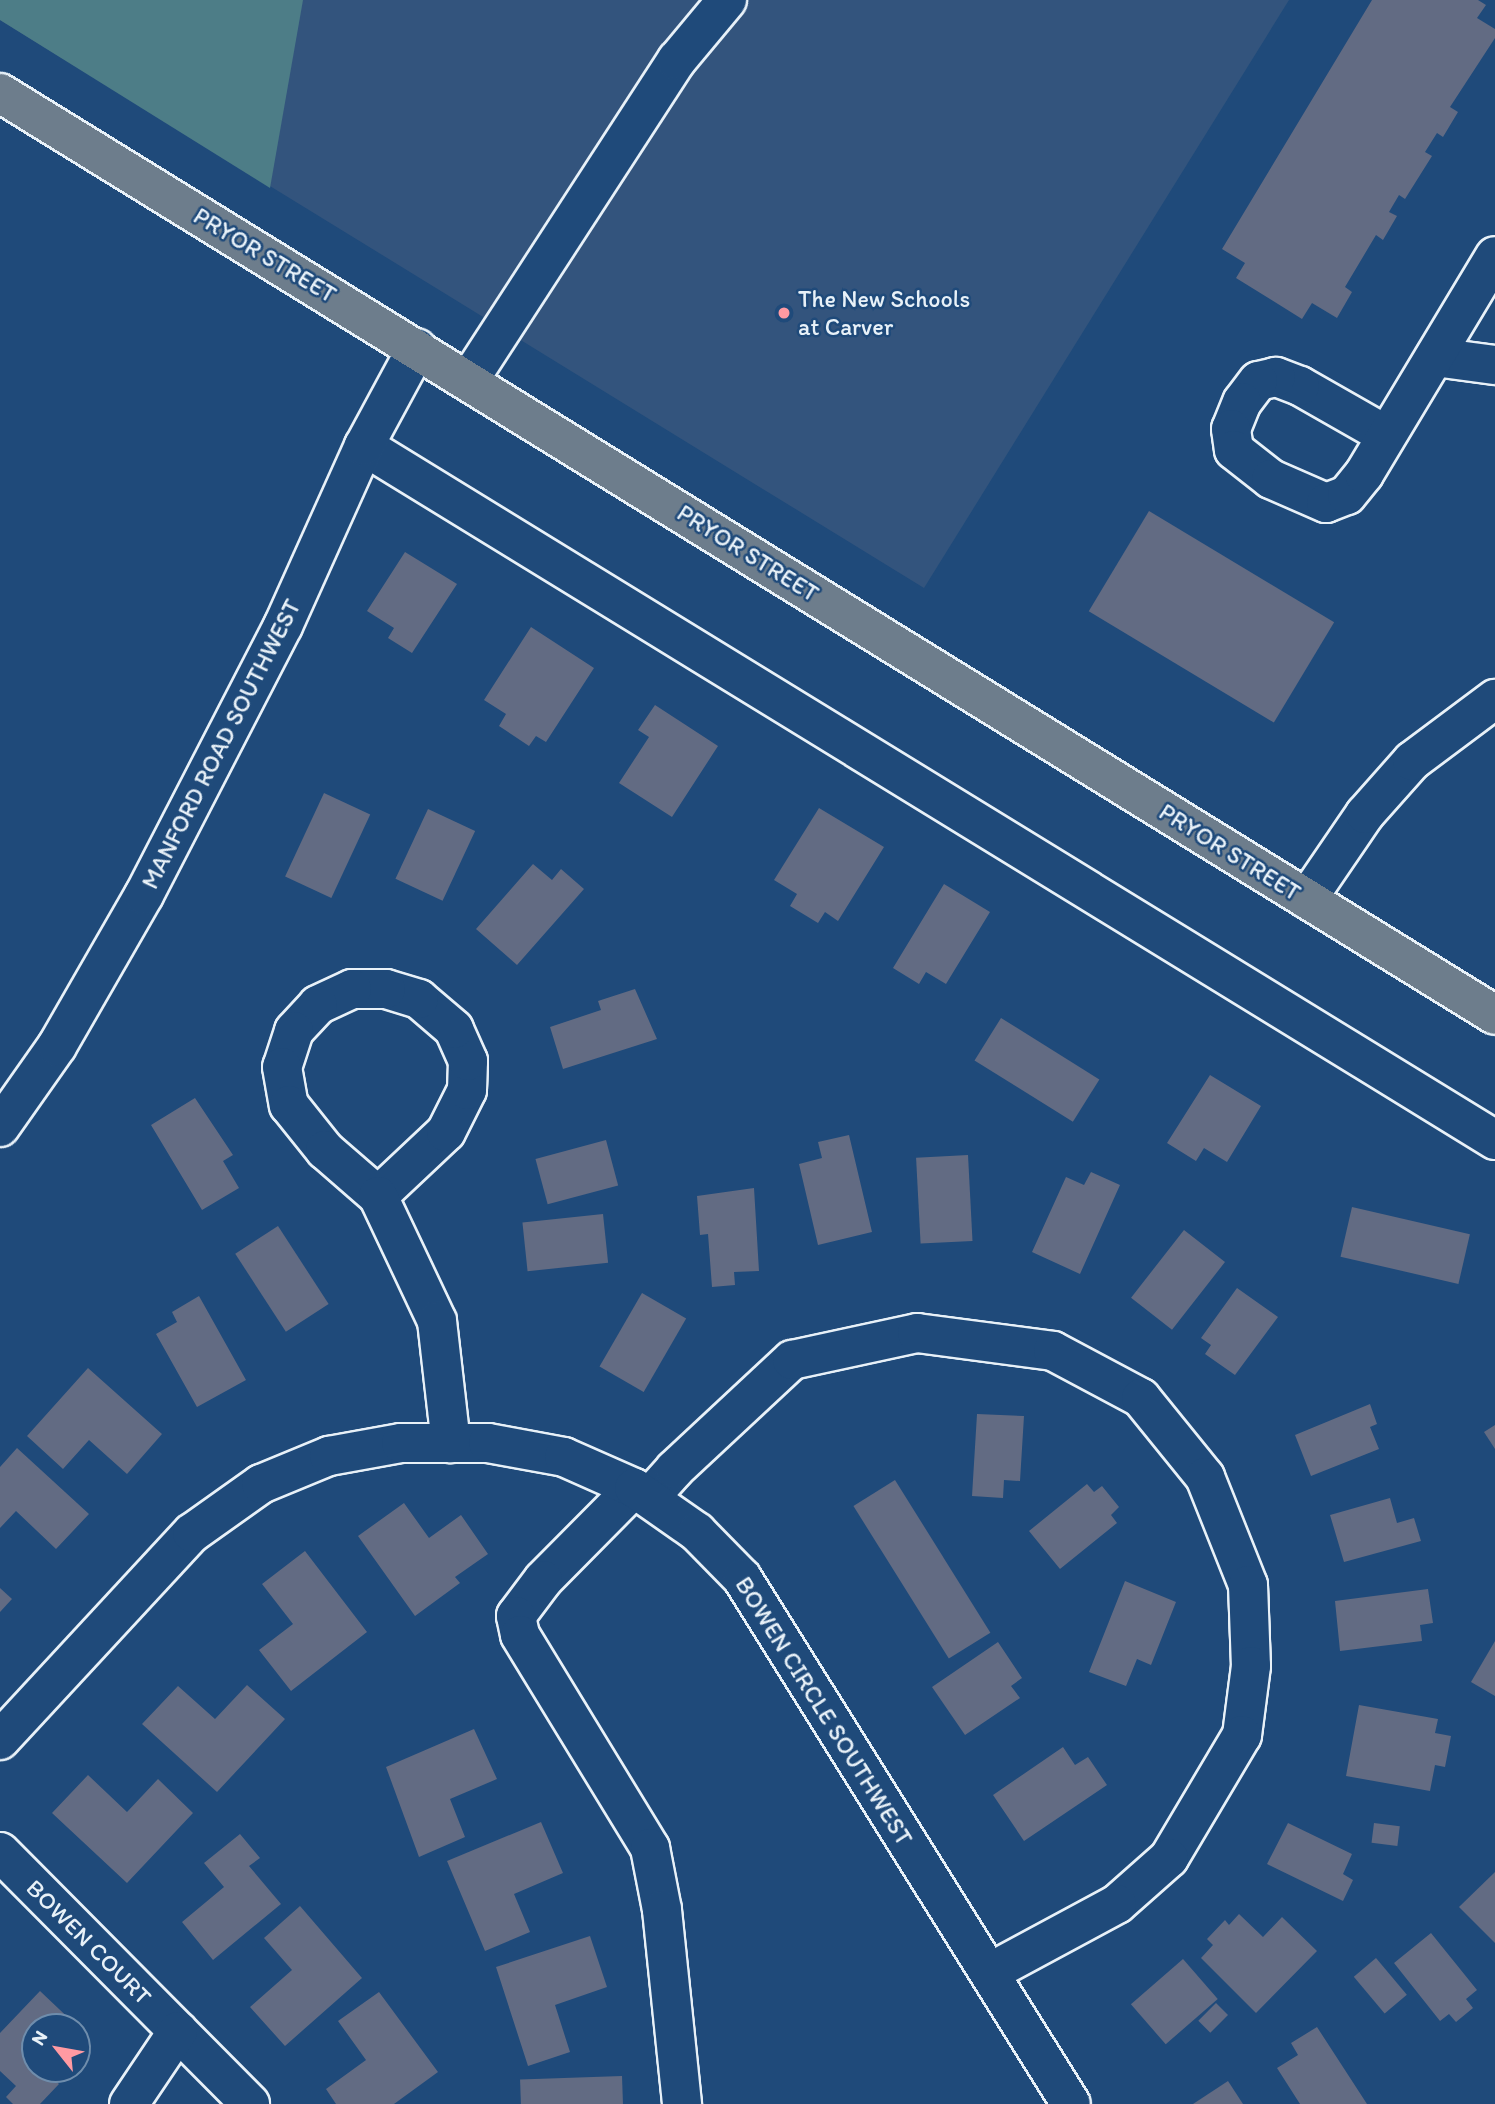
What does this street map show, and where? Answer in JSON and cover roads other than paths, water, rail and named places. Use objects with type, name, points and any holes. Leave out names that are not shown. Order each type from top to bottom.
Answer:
[{"type":"main road","name":"PRYOR STREET","points":[[0,93],[1495,1015]]},
{"type":"street","points":[[469,380],[677,60],[726,0]]},
{"type":"street","points":[[1386,435],[1495,256]]},
{"type":"street","name":"MANFORD ROAD SOUTHWEST","points":[[0,1127],[57,1046],[144,895],[283,626],[364,446],[417,348]]},
{"type":"street","points":[[1435,357],[1495,365]]},
{"type":"street","points":[[364,446],[1495,1140]]},
{"type":"street","points":[[1307,899],[1365,814],[1412,761],[1495,699]]},
{"type":"street","points":[[378,1196],[446,1132],[467,1090],[468,1061],[454,1029],[419,999],[386,989],[352,989],[318,1005],[294,1031],[282,1067],[289,1105],[325,1150],[378,1196],[437,1321],[451,1443]]},
{"type":"street","points":[[682,2104],[662,1910],[650,1848],[520,1635],[516,1616],[543,1580],[642,1493],[675,1469],[792,1360],[917,1334],[1053,1351],[1141,1398],[1205,1477],[1248,1585],[1251,1666],[1242,1735],[1169,1858],[1117,1905],[989,1973]]},
{"type":"street","name":"BOWEN CIRCLE SOUTHWEST","points":[[0,1740],[192,1533],[261,1484],[329,1456],[401,1443],[488,1443],[564,1457],[642,1493],[697,1532],[742,1578],[1071,2104]]},
{"type":"street","name":"BOWEN COURT","points":[[0,1852],[250,2104]]},
{"type":"street","points":[[129,2104],[178,2031]]},
{"type":"place","name":"The New Schools at Carver","points":[[784,313]]}]
